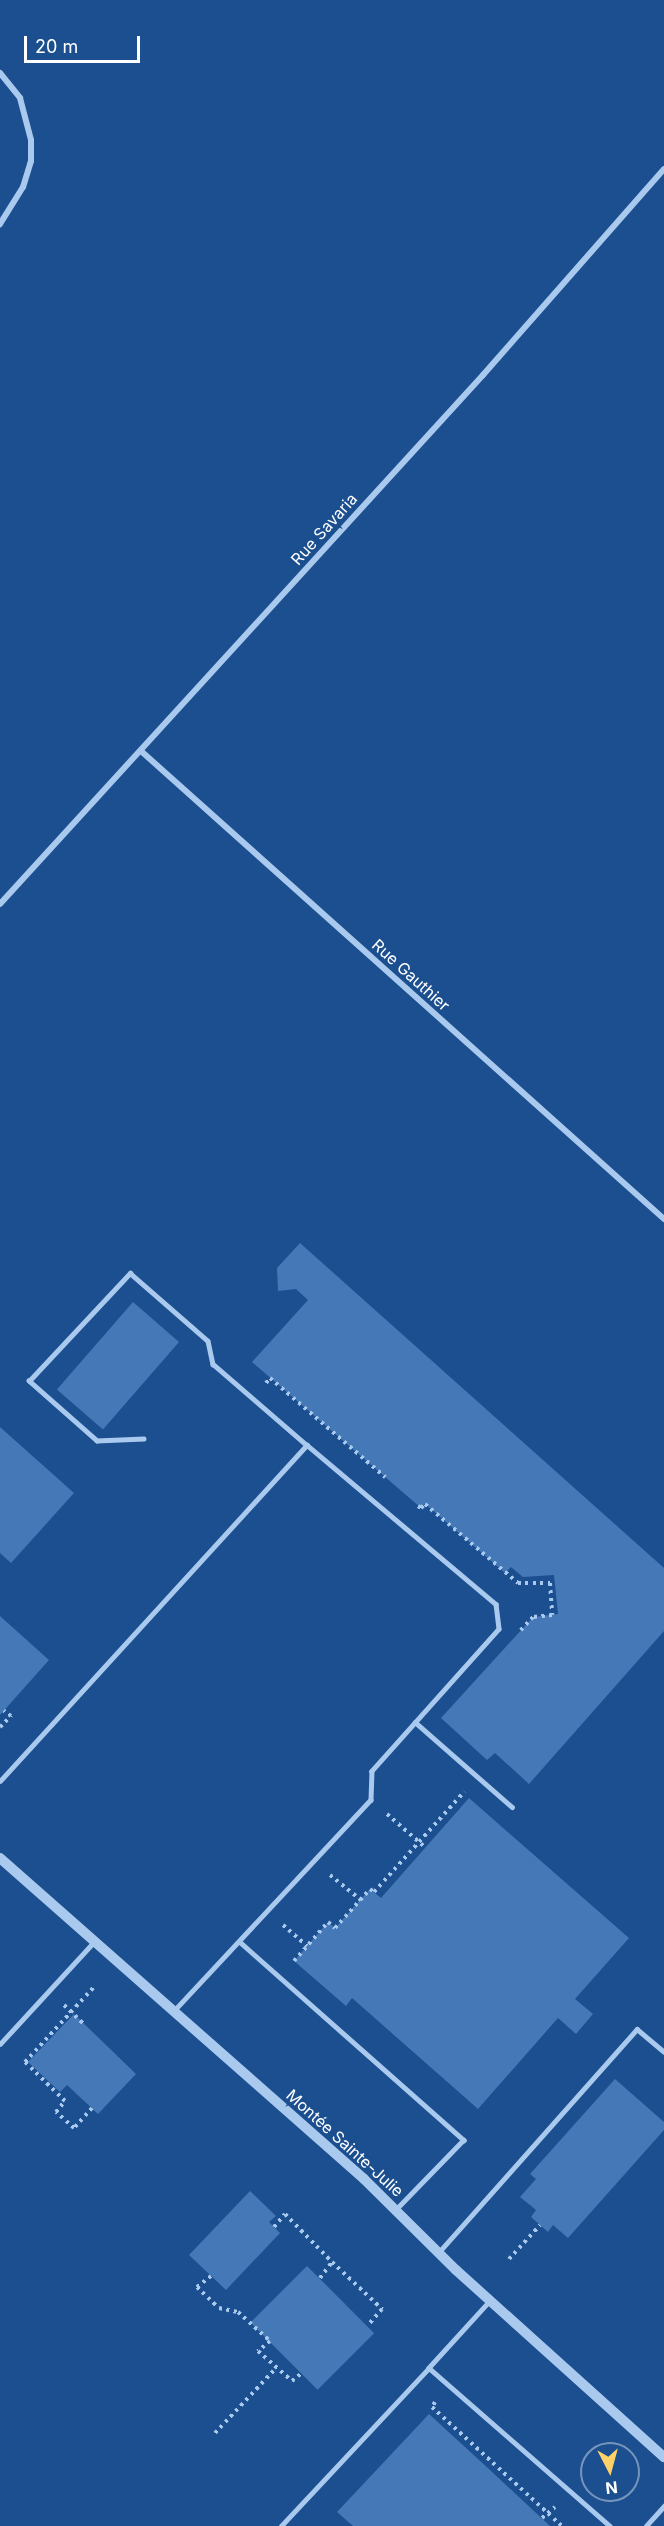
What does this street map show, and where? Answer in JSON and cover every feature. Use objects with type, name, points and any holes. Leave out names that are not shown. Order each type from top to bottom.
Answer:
[{"type":"street","points":[[0,73],[20,98],[31,140],[31,161],[23,187],[0,224]]},
{"type":"street","name":"Rue Savaria","points":[[0,904],[141,751],[664,169]]},
{"type":"street","name":"Rue Gauthier","points":[[141,751],[664,1219]]},
{"type":"street","name":"Montée Sainte-Julie","points":[[0,1858],[176,2010],[397,2210],[490,2301],[664,2457]]},
{"type":"lane","points":[[144,1439],[97,1441],[29,1381],[130,1273],[208,1341],[213,1364],[496,1604],[499,1629],[372,1771],[371,1800],[176,2010]]},
{"type":"lane","points":[[0,1781],[307,1445]]},
{"type":"lane","points":[[415,1722],[512,1807]]},
{"type":"lane","points":[[0,2044],[95,1941]]},
{"type":"lane","points":[[240,1942],[464,2140],[397,2210]]},
{"type":"lane","points":[[439,2253],[637,2029],[664,2052]]},
{"type":"lane","points":[[281,2526],[490,2301]]},
{"type":"lane","points":[[429,2368],[610,2526]]},
{"type":"lane","points":[[646,2526],[664,2506]]},
{"type":"path","points":[[0,1727],[11,1716],[4,1711]]},
{"type":"path","points":[[294,1960],[328,1922],[335,1928],[370,1888],[374,1892],[462,1794]]},
{"type":"path","points":[[371,1800],[426,1848]]},
{"type":"path","points":[[314,1862],[361,1900]]},
{"type":"path","points":[[286,1928],[307,1946]]},
{"type":"path","points":[[92,2108],[74,2128],[56,2112],[65,2101],[25,2062],[94,1987]]},
{"type":"path","points":[[71,2012],[85,2025]]},
{"type":"path","points":[[274,2227],[285,2214],[382,2309],[368,2325]]},
{"type":"path","points":[[509,2259],[540,2225]]},
{"type":"path","points":[[320,2278],[332,2262]]},
{"type":"path","points":[[211,2276],[197,2287],[219,2308],[238,2312],[270,2341],[258,2351],[292,2382],[302,2373]]},
{"type":"path","points":[[215,2433],[276,2368]]},
{"type":"path","points":[[432,2407],[562,2526]]},
{"type":"path","points":[[490,2470],[495,2465]]},
{"type":"path","points":[[542,2518],[548,2514]]},
{"type":"building","points":[[300,1243],[664,1568],[664,1631],[529,1784],[495,1753],[487,1760],[441,1718],[533,1617],[558,1614],[554,1575],[523,1577],[511,1567],[505,1573],[425,1504],[421,1508],[252,1362],[308,1300],[296,1289],[278,1291],[277,1268]]},
{"type":"building","points":[[133,1302],[179,1342],[103,1430],[57,1390]]},
{"type":"building","points":[[0,1427],[74,1493],[11,1563],[0,1553]]},
{"type":"building","points":[[0,1616],[49,1660],[0,1715]]},
{"type":"building","points":[[469,1798],[629,1938],[575,1999],[593,2014],[576,2034],[558,2018],[478,2109],[352,1998],[346,2006],[294,1961],[328,1922],[335,1928],[370,1889],[381,1898]]},
{"type":"building","points":[[74,2014],[136,2074],[98,2114],[67,2085],[60,2092],[28,2062]]},
{"type":"building","points":[[615,2079],[664,2122],[664,2130],[568,2238],[553,2225],[548,2232],[531,2217],[536,2210],[520,2197],[536,2179],[530,2174]]},
{"type":"building","points":[[250,2191],[276,2216],[269,2222],[280,2233],[226,2290],[189,2255]]},
{"type":"building","points":[[307,2266],[374,2333],[318,2390],[250,2323]]},
{"type":"building","points":[[429,2414],[550,2526],[353,2526],[337,2512]]}]
